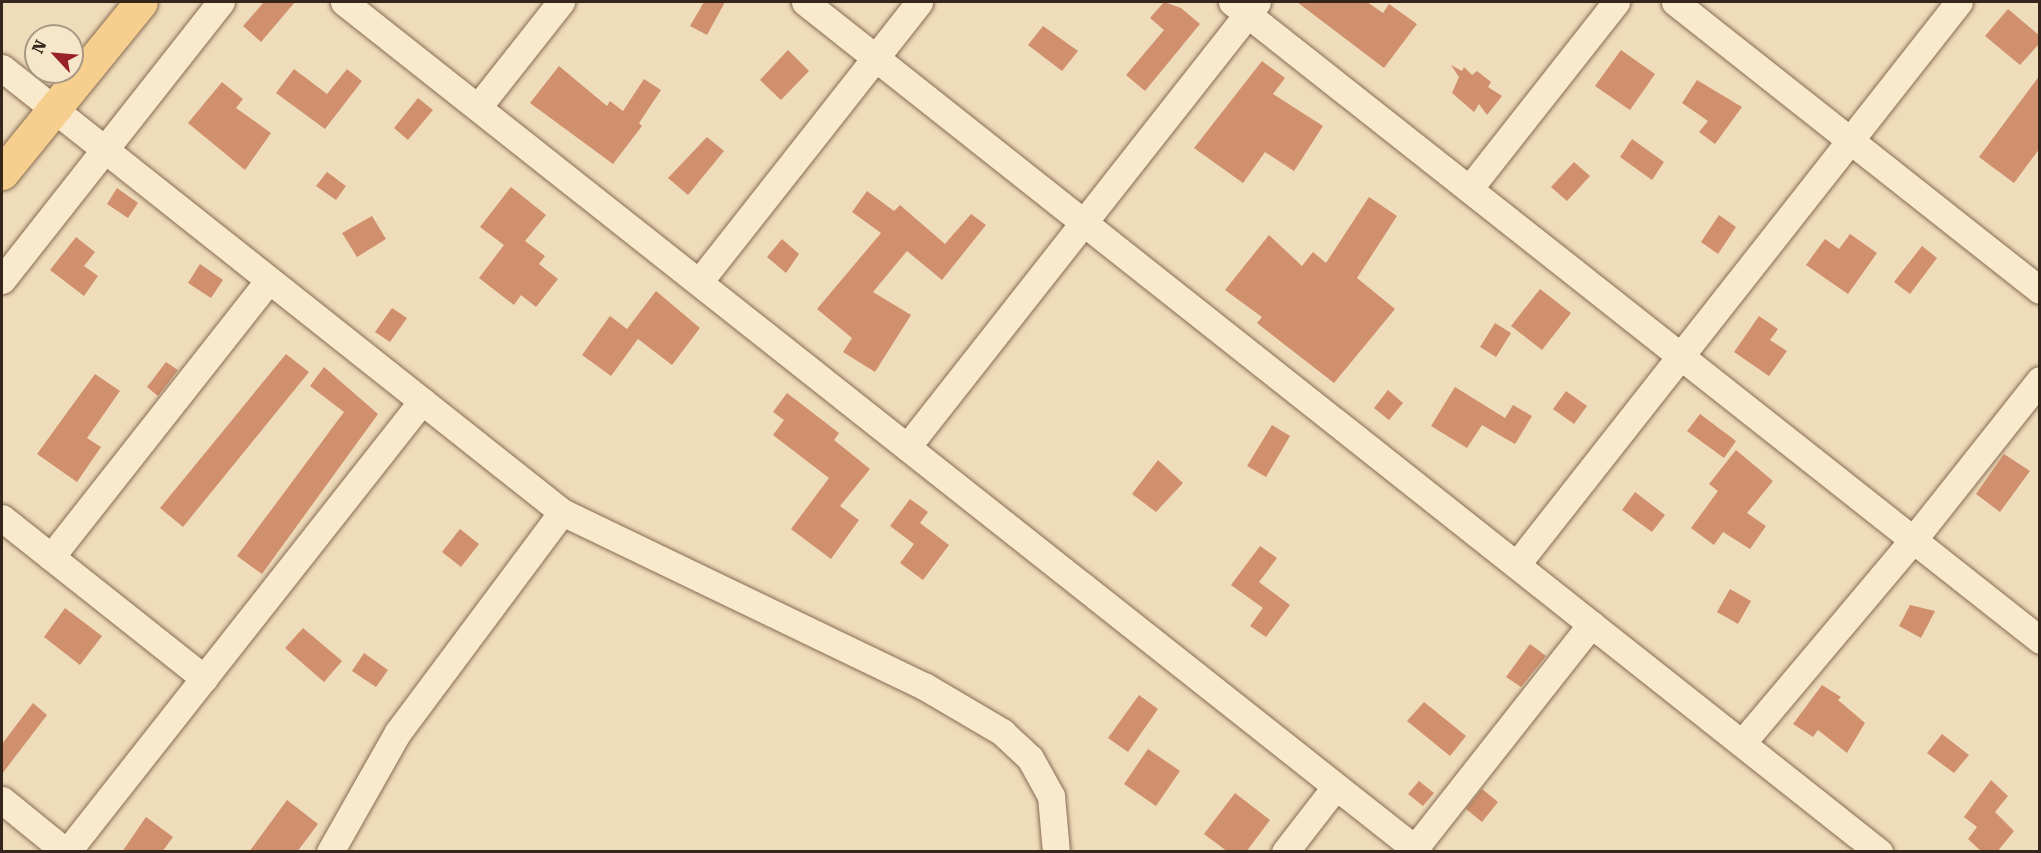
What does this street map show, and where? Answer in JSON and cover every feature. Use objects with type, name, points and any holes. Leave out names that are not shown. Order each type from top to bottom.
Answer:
[{"type":"main road","points":[[2,173],[141,2]]},
{"type":"street","points":[[2,280],[221,2]]},
{"type":"street","points":[[344,2],[1417,850],[1591,624]]},
{"type":"street","points":[[478,107],[561,2]]},
{"type":"street","points":[[805,2],[1880,852]]},
{"type":"street","points":[[699,282],[919,2]]},
{"type":"street","points":[[1469,189],[1616,2]]},
{"type":"street","points":[[1675,2],[2040,290]]},
{"type":"street","points":[[1516,564],[1959,2]]},
{"type":"street","points":[[907,447],[1084,222],[1246,6],[1469,189],[2040,640]]},
{"type":"street","points":[[2,68],[562,512],[924,687],[1002,732],[1030,758],[1051,796],[1056,852]]},
{"type":"street","points":[[51,557],[269,280]]},
{"type":"street","points":[[1742,743],[1913,540],[2040,380]]},
{"type":"street","points":[[2,800],[67,852],[422,401]]},
{"type":"street","points":[[330,852],[398,732],[562,512]]},
{"type":"street","points":[[2,518],[204,678]]},
{"type":"street","points":[[1285,852],[1336,786]]},
{"type":"building","points":[[264,2],[295,2],[261,42],[243,26]]},
{"type":"building","points":[[704,2],[725,2],[707,35],[690,26]]},
{"type":"building","points":[[1164,2],[1181,8],[1200,24],[1145,91],[1126,75],[1164,30],[1150,18]]},
{"type":"building","points":[[1297,2],[1367,2],[1383,13],[1389,4],[1417,24],[1384,68]]},
{"type":"building","points":[[2008,9],[2040,36],[2040,43],[2020,65],[1985,36]]},
{"type":"building","points":[[1043,26],[1078,51],[1062,71],[1028,45]]},
{"type":"building","points":[[788,50],[809,71],[781,100],[760,80]]},
{"type":"building","points":[[1621,50],[1655,74],[1630,110],[1595,86]]},
{"type":"building","points":[[1262,61],[1285,78],[1273,94],[1323,126],[1294,171],[1265,152],[1243,183],[1194,148]]},
{"type":"building","points":[[1451,65],[1462,71],[1464,67],[1472,75],[1477,71],[1491,82],[1488,87],[1502,96],[1487,115],[1479,104],[1474,112],[1452,93],[1459,77]]},
{"type":"building","points":[[559,66],[607,106],[610,101],[623,111],[644,79],[661,90],[639,123],[642,126],[613,164],[530,103]]},
{"type":"building","points":[[294,69],[327,94],[347,69],[362,81],[325,129],[276,93]]},
{"type":"building","points":[[2040,75],[2040,148],[2014,183],[1979,157]]},
{"type":"building","points":[[1697,80],[1742,107],[1715,144],[1699,132],[1708,121],[1682,103]]},
{"type":"building","points":[[222,82],[243,99],[236,108],[271,133],[245,170],[188,123]]},
{"type":"building","points":[[418,98],[433,110],[408,140],[394,128]]},
{"type":"building","points":[[707,137],[724,151],[688,195],[668,178]]},
{"type":"building","points":[[1632,139],[1664,162],[1652,180],[1620,157]]},
{"type":"building","points":[[1574,162],[1590,176],[1567,201],[1551,187]]},
{"type":"building","points":[[327,172],[346,186],[336,200],[316,186]]},
{"type":"building","points":[[511,187],[546,215],[525,241],[545,256],[539,264],[558,279],[536,307],[521,295],[514,305],[479,278],[504,245],[480,227]]},
{"type":"building","points":[[117,188],[138,203],[128,218],[107,204]]},
{"type":"building","points":[[867,191],[894,211],[900,205],[945,244],[971,214],[986,225],[942,280],[907,251],[873,292],[911,315],[875,372],[843,352],[852,338],[817,309],[881,233],[852,212]]},
{"type":"building","points":[[1369,197],[1397,216],[1357,278],[1395,309],[1334,383],[1257,323],[1262,317],[1225,290],[1269,235],[1302,266],[1313,252],[1326,263]]},
{"type":"building","points":[[1719,215],[1736,227],[1718,254],[1701,242]]},
{"type":"building","points":[[372,216],[386,239],[357,257],[342,233]]},
{"type":"building","points":[[1850,234],[1877,253],[1848,294],[1806,265],[1825,239],[1839,249]]},
{"type":"building","points":[[76,237],[95,252],[84,266],[98,276],[84,296],[50,270]]},
{"type":"building","points":[[782,239],[799,254],[786,273],[767,257]]},
{"type":"building","points":[[1922,246],[1937,258],[1910,294],[1894,282]]},
{"type":"building","points":[[200,264],[223,280],[211,298],[188,283]]},
{"type":"building","points":[[1540,289],[1571,313],[1542,350],[1511,326]]},
{"type":"building","points":[[656,291],[700,328],[672,365],[638,339],[611,376],[582,355],[610,316],[627,329]]},
{"type":"building","points":[[392,308],[407,318],[390,342],[375,332]]},
{"type":"building","points":[[1759,316],[1778,329],[1770,340],[1787,351],[1769,376],[1734,352]]},
{"type":"building","points":[[1495,323],[1511,333],[1496,357],[1480,347]]},
{"type":"building","points":[[286,354],[309,372],[183,527],[160,508]]},
{"type":"building","points":[[166,362],[178,370],[158,396],[147,387]]},
{"type":"building","points":[[324,367],[378,414],[262,574],[237,556],[344,412],[310,386]]},
{"type":"building","points":[[95,374],[120,391],[87,438],[101,447],[77,482],[37,454]]},
{"type":"building","points":[[1455,387],[1505,418],[1513,405],[1532,416],[1515,444],[1482,425],[1467,448],[1431,426]]},
{"type":"building","points":[[1388,390],[1403,403],[1389,420],[1374,408]]},
{"type":"building","points":[[1566,391],[1587,406],[1574,424],[1553,409]]},
{"type":"building","points":[[787,393],[839,433],[834,440],[870,469],[840,506],[859,520],[831,559],[791,529],[829,478],[773,435],[784,420],[773,412]]},
{"type":"building","points":[[1700,414],[1736,441],[1724,458],[1687,431]]},
{"type":"building","points":[[1272,425],[1290,436],[1266,477],[1247,466]]},
{"type":"building","points":[[1736,450],[1773,481],[1747,513],[1766,526],[1750,549],[1723,532],[1714,545],[1691,528],[1718,491],[1709,484]]},
{"type":"building","points":[[2004,454],[2030,471],[2000,512],[1976,494]]},
{"type":"building","points":[[1158,460],[1183,483],[1156,512],[1132,494]]},
{"type":"building","points":[[1635,492],[1665,515],[1652,532],[1622,510]]},
{"type":"building","points":[[910,499],[928,512],[920,523],[949,545],[923,580],[900,563],[914,544],[890,526]]},
{"type":"building","points":[[460,529],[479,544],[461,567],[442,552]]},
{"type":"building","points":[[1260,546],[1277,558],[1259,582],[1290,605],[1266,637],[1250,626],[1263,608],[1231,585]]},
{"type":"building","points":[[1730,589],[1751,601],[1738,624],[1717,612]]},
{"type":"building","points":[[1910,605],[1935,611],[1921,638],[1899,626]]},
{"type":"building","points":[[65,608],[102,636],[80,665],[44,637]]},
{"type":"building","points":[[303,628],[342,661],[324,682],[285,648]]},
{"type":"building","points":[[1530,644],[1546,656],[1521,687],[1506,677]]},
{"type":"building","points":[[364,653],[388,670],[376,687],[352,671]]},
{"type":"building","points":[[1822,685],[1841,697],[1838,700],[1865,723],[1847,753],[1818,730],[1813,737],[1793,724]]},
{"type":"building","points":[[1139,695],[1158,709],[1128,752],[1108,738]]},
{"type":"building","points":[[1424,702],[1466,736],[1450,756],[1407,721]]},
{"type":"building","points":[[33,703],[47,715],[2,774],[2,744]]},
{"type":"building","points":[[1942,734],[1969,755],[1954,773],[1927,753]]},
{"type":"building","points":[[1148,749],[1180,771],[1156,806],[1124,784]]},
{"type":"building","points":[[1991,780],[2008,796],[1995,812],[2014,831],[1997,852],[1982,852],[1968,839],[1977,827],[1964,817]]},
{"type":"building","points":[[1419,781],[1434,793],[1423,806],[1408,794]]},
{"type":"building","points":[[1482,789],[1498,802],[1482,822],[1466,809]]},
{"type":"building","points":[[1235,793],[1270,820],[1246,852],[1228,852],[1204,834]]},
{"type":"building","points":[[287,800],[318,824],[297,852],[249,852]]},
{"type":"building","points":[[146,817],[173,837],[162,852],[122,852]]}]
